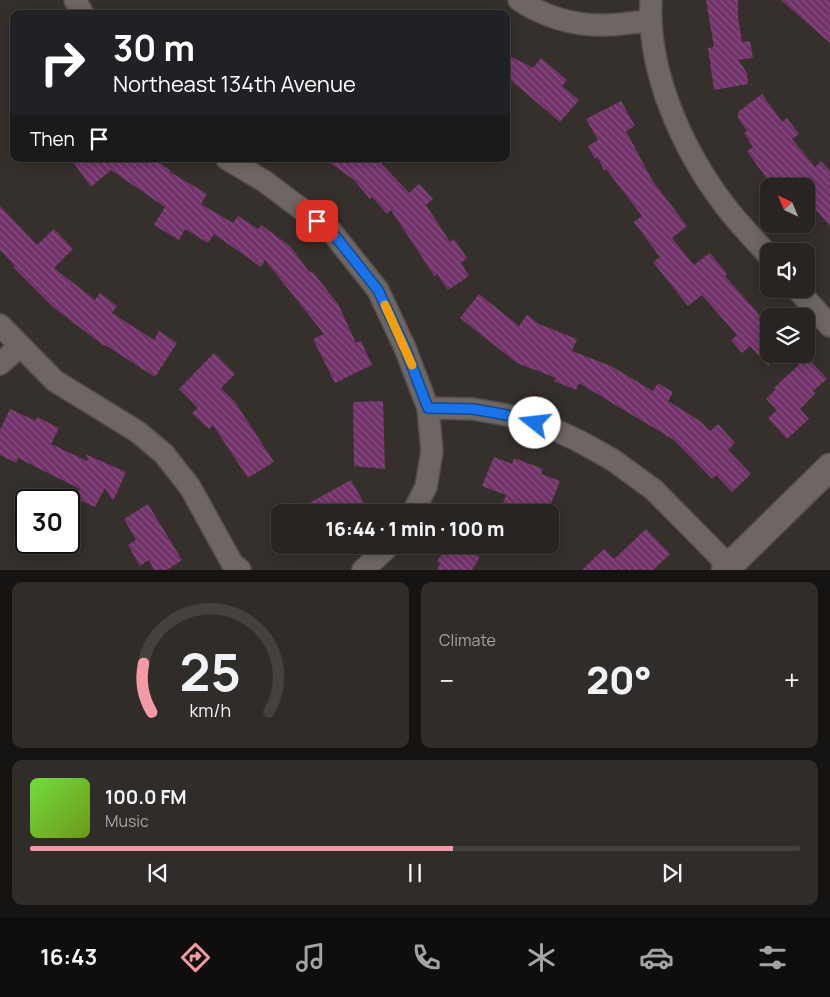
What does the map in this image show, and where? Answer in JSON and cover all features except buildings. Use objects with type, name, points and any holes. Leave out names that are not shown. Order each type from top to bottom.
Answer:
[{"type":"street","points":[[518,0],[530,8],[568,21],[602,25],[650,10],[656,68],[676,120],[693,155],[726,207],[760,246]]},
{"type":"street","points":[[232,162],[264,180],[331,231],[378,290],[405,348],[428,408],[432,451],[426,487],[417,504]]},
{"type":"street","points":[[805,298],[830,326]]},
{"type":"street","points":[[0,325],[55,381],[138,432],[164,454],[190,487],[232,563],[240,570]]},
{"type":"street","points":[[0,364],[20,346]]},
{"type":"street","points":[[428,408],[473,409],[507,415],[548,427],[579,441],[613,460],[654,490],[727,568],[830,467]]},
{"type":"street","points":[[363,570],[380,554]]},
{"type":"slow traffic","points":[[385,305],[412,365]]},
{"type":"route","points":[[317,221],[331,231],[378,290],[405,348],[428,408],[473,409],[507,415],[535,423]]}]
